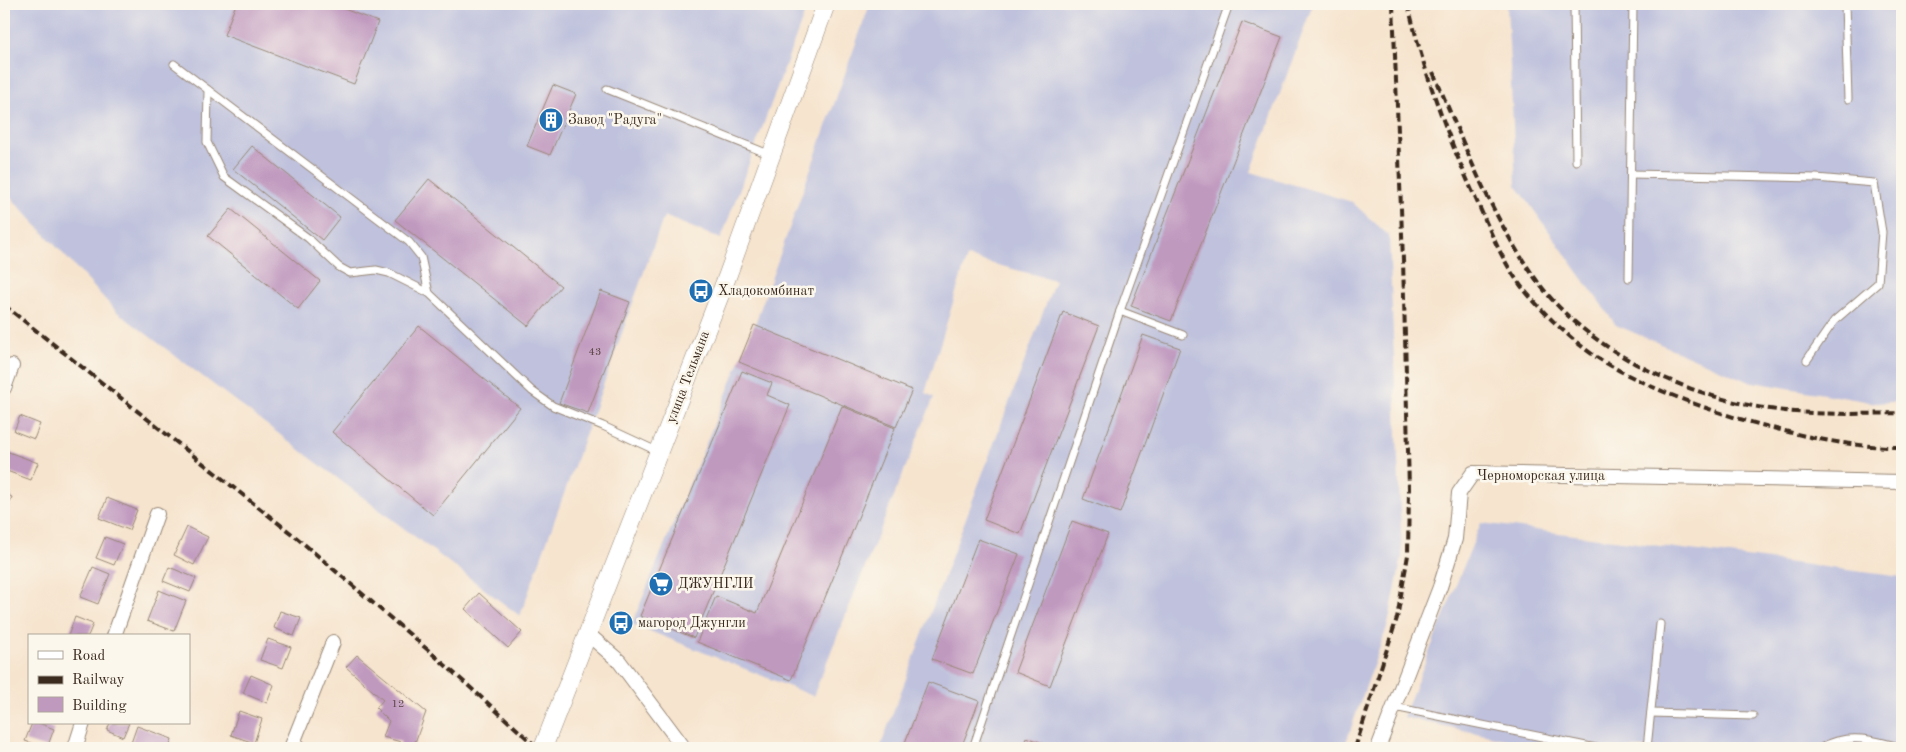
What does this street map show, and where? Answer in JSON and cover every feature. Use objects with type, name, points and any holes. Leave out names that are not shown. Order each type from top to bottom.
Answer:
[{"type":"street","name":"улица Тельмана","points":[[543,748],[660,452],[772,155],[826,4]]},
{"type":"street","points":[[4,388],[12,366]]},
{"type":"street","name":"Черноморская улица","points":[[1378,748],[1449,558],[1455,539],[1459,493],[1473,473],[1902,482]]},
{"type":"street","points":[[115,634],[157,514]]},
{"type":"street","points":[[589,635],[619,661],[684,748]]},
{"type":"street","points":[[292,746],[333,642]]},
{"type":"street","points":[[75,748],[83,724]]},
{"type":"lane","points":[[973,748],[1120,311],[1229,4]]},
{"type":"lane","points":[[1574,4],[1576,162]]},
{"type":"lane","points":[[1629,278],[1633,4]]},
{"type":"lane","points":[[1846,4],[1848,99]]},
{"type":"lane","points":[[174,64],[409,242],[421,257],[429,293]]},
{"type":"lane","points":[[607,88],[772,155]]},
{"type":"lane","points":[[208,90],[206,142],[224,177],[308,238],[339,267],[350,273],[376,270],[388,273],[429,293],[532,391],[553,406],[660,452]]},
{"type":"lane","points":[[1631,174],[1816,178],[1874,183],[1882,232],[1878,283],[1834,322],[1807,360]]},
{"type":"lane","points":[[1120,311],[1184,335]]},
{"type":"lane","points":[[1647,748],[1660,624]]},
{"type":"lane","points":[[1394,707],[1596,748]]},
{"type":"lane","points":[[1651,713],[1753,716]]},
{"type":"lane","points":[[1821,748],[1832,741],[1866,738],[1902,748]]},
{"type":"lane","points":[[292,746],[306,748]]},
{"type":"shaded area","points":[[4,4],[808,4],[721,239],[664,216],[520,616],[116,311],[4,190]]},
{"type":"shaded area","points":[[870,4],[1313,4],[1251,172],[1352,202],[1389,236],[1402,557],[1388,624],[1344,748],[880,748],[1055,280],[967,257],[925,393],[934,397],[813,696],[632,624],[755,324]]},
{"type":"shaded area","points":[[1507,4],[1902,4],[1902,401],[1877,403],[1747,381],[1616,325],[1516,185]]},
{"type":"shaded area","points":[[1481,523],[1902,577],[1902,748],[1545,748],[1403,717]]},
{"type":"building","points":[[236,4],[331,4],[378,22],[354,84],[224,35]]},
{"type":"building","points":[[1242,22],[1282,37],[1171,321],[1131,306]]},
{"type":"building","name":"Завод \"Радуга\"","points":[[553,85],[576,94],[550,155],[527,146]]},
{"type":"building","points":[[252,146],[340,217],[322,240],[233,169]]},
{"type":"building","points":[[429,179],[561,286],[528,326],[395,220]]},
{"type":"building","points":[[231,209],[320,281],[298,309],[208,236]]},
{"type":"building","points":[[601,291],[630,302],[588,413],[559,403]]},
{"type":"building","points":[[1063,312],[1099,326],[1020,534],[984,520]]},
{"type":"building","points":[[754,325],[912,390],[896,427],[739,362]]},
{"type":"building","points":[[419,326],[520,408],[433,515],[332,432]]},
{"type":"building","points":[[1143,335],[1180,348],[1120,513],[1083,499]]},
{"type":"building","points":[[742,371],[772,383],[767,395],[790,405],[694,638],[640,616]]},
{"type":"building","points":[[842,406],[895,428],[791,680],[697,642],[716,596],[757,613]]},
{"type":"building","points":[[20,416],[40,424],[34,439],[14,431]]},
{"type":"building","points":[[6,451],[38,463],[31,480],[4,470]]},
{"type":"building","points":[[4,493],[12,497],[4,516]]},
{"type":"building","points":[[107,498],[137,510],[129,530],[99,518]]},
{"type":"building","points":[[1072,521],[1108,534],[1050,686],[1015,672]]},
{"type":"building","points":[[187,527],[208,537],[194,565],[174,555]]},
{"type":"building","points":[[105,537],[123,544],[114,565],[96,558]]},
{"type":"building","points":[[978,539],[1019,554],[973,674],[932,659]]},
{"type":"building","points":[[93,567],[110,574],[98,604],[80,597]]},
{"type":"building","points":[[169,567],[196,578],[190,592],[163,581]]},
{"type":"building","points":[[159,590],[186,601],[174,631],[147,621]]},
{"type":"building","points":[[479,593],[522,632],[508,648],[465,609]]},
{"type":"building","points":[[280,611],[301,618],[294,636],[274,628]]},
{"type":"building","points":[[75,617],[93,624],[89,634],[69,634]]},
{"type":"building","points":[[268,639],[291,647],[283,668],[260,660]]},
{"type":"building","points":[[357,655],[426,712],[413,748],[398,748],[401,742],[383,737],[389,721],[376,708],[383,700],[346,667]]},
{"type":"building","points":[[251,675],[274,685],[267,703],[243,693]]},
{"type":"building","points":[[928,682],[979,701],[961,748],[903,748]]},
{"type":"building","points":[[239,711],[262,719],[254,743],[231,735]]},
{"type":"building","points":[[32,724],[42,724],[54,729],[47,748],[25,741]]},
{"type":"building","points":[[110,724],[129,724],[123,737],[107,730]]},
{"type":"building","points":[[137,726],[172,739],[169,748],[146,748],[131,743]]},
{"type":"building","points":[[1027,737],[1055,748],[1023,748]]},
{"type":"railway","points":[[1355,748],[1397,618],[1408,555],[1409,488],[1403,260],[1393,4]]},
{"type":"railway","points":[[1408,4],[1414,30],[1438,107],[1468,182],[1498,247],[1528,295],[1568,335],[1589,352],[1631,377],[1667,393],[1722,413],[1780,430],[1840,443],[1902,447]]},
{"type":"railway","points":[[1433,72],[1491,204],[1519,254],[1535,278],[1557,305],[1584,329],[1614,351],[1680,385],[1715,397],[1751,406],[1785,411],[1829,414],[1902,413]]},
{"type":"railway","points":[[4,305],[297,538],[435,656],[538,748]]},
{"type":"place","name":"Завод \"Радуга\"","points":[[551,120]]},
{"type":"place","name":"Хладокомбинат","points":[[701,291]]},
{"type":"place","name":"ДЖУНГЛИ","points":[[661,584]]},
{"type":"place","name":"магород Джунгли","points":[[621,623]]}]
